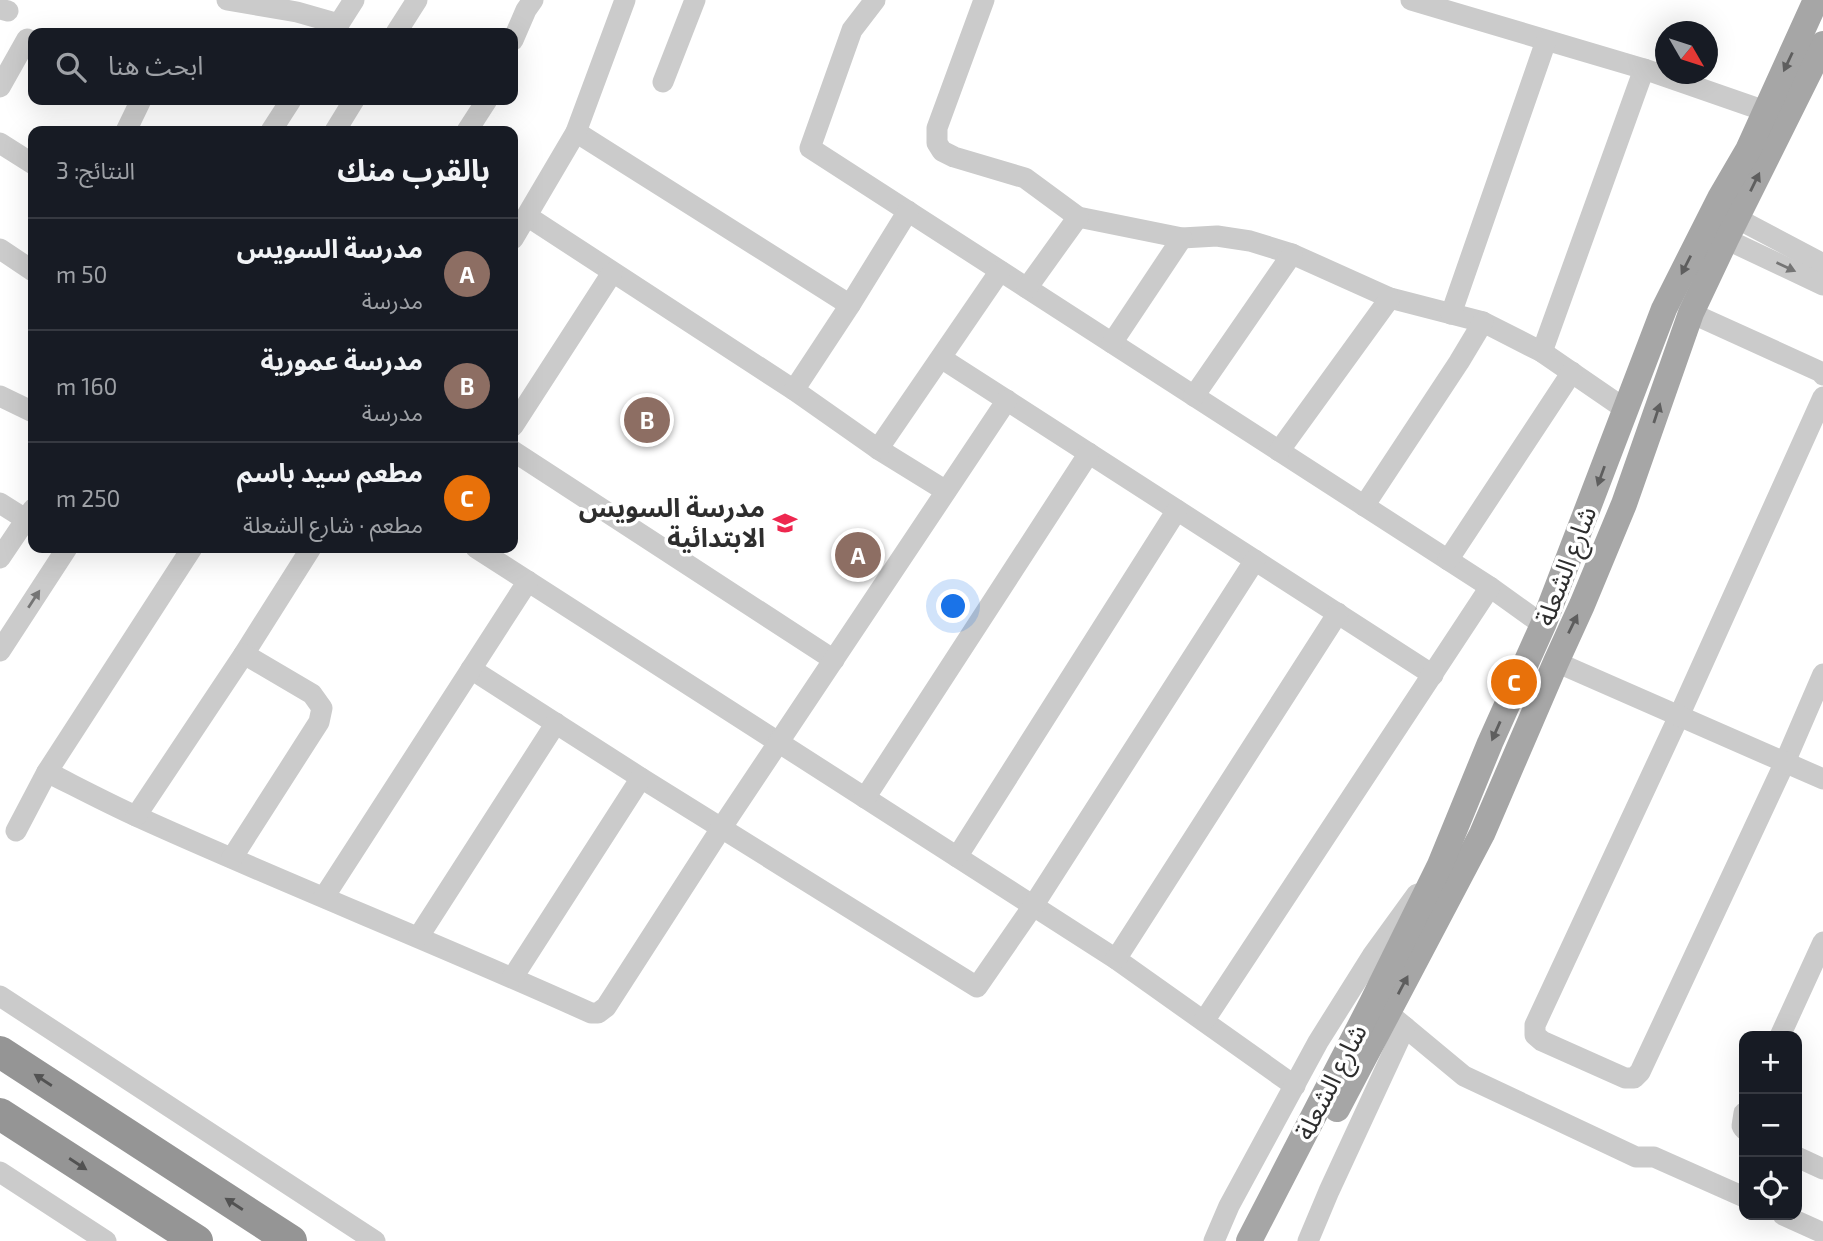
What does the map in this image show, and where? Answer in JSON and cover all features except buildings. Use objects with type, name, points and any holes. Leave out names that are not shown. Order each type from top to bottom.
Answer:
[{"type":"highway","points":[[0,1052],[291,1241]]},
{"type":"highway","points":[[0,1114],[197,1241]]},
{"type":"main road","name":"شارع الشعلة","points":[[1269,1241],[1311,1158],[1397,1020],[1482,834],[1624,504],[1742,162],[1816,0]]},
{"type":"main road","name":"شارع الشعلة","points":[[1250,1241],[1440,865],[1490,743],[1543,625],[1664,309],[1721,224],[1823,44]]},
{"type":"street","points":[[227,0],[297,12],[334,28]]},
{"type":"street","points":[[337,28],[354,0]]},
{"type":"street","points":[[399,28],[417,0]]},
{"type":"street","points":[[518,28],[533,0]]},
{"type":"street","points":[[518,231],[576,132],[625,0]]},
{"type":"street","points":[[663,82],[695,0]]},
{"type":"street","points":[[875,0],[852,30],[810,149],[1490,587],[1543,625]]},
{"type":"street","points":[[984,0],[937,128],[937,143],[942,151],[954,157],[1025,177],[1078,217],[1182,238],[1217,236],[1250,241],[1292,254],[1390,298],[1483,322],[1542,352],[1625,409]]},
{"type":"street","points":[[1411,0],[1644,69],[1765,111]]},
{"type":"street","points":[[0,87],[27,39]]},
{"type":"street","points":[[1451,314],[1546,40]]},
{"type":"street","points":[[1542,352],[1644,69]]},
{"type":"street","points":[[128,126],[139,105]]},
{"type":"street","points":[[274,126],[288,105]]},
{"type":"street","points":[[338,126],[352,105]]},
{"type":"street","points":[[470,126],[483,105]]},
{"type":"street","points":[[576,132],[850,305]]},
{"type":"street","points":[[0,143],[28,161]]},
{"type":"street","points":[[794,390],[908,211]]},
{"type":"street","points":[[527,216],[794,390],[878,449],[946,491]]},
{"type":"street","points":[[1027,288],[1078,217]]},
{"type":"street","points":[[1721,224],[1823,264]]},
{"type":"street","points":[[1721,224],[1823,285]]},
{"type":"street","points":[[1112,343],[1182,238]]},
{"type":"street","points":[[0,249],[28,268]]},
{"type":"street","points":[[1194,396],[1292,254]]},
{"type":"street","points":[[878,449],[1000,271]]},
{"type":"street","points":[[518,418],[612,273]]},
{"type":"street","points":[[1279,452],[1390,298]]},
{"type":"street","points":[[1692,313],[1823,375]]},
{"type":"street","points":[[1364,506],[1483,322]]},
{"type":"street","points":[[941,358],[1433,675]]},
{"type":"street","points":[[1448,560],[1572,372]]},
{"type":"street","points":[[0,396],[28,410]]},
{"type":"street","points":[[1823,397],[1535,1025],[1535,1035],[1542,1041],[1625,1078],[1634,1078],[1640,1072],[1785,762],[1823,674]]},
{"type":"street","points":[[47,772],[136,816],[232,858],[419,936],[591,1013],[598,1013],[606,1007],[722,827],[1007,400]]},
{"type":"street","points":[[865,798],[1089,453]]},
{"type":"street","points":[[518,454],[834,660]]},
{"type":"street","points":[[0,503],[28,517]]},
{"type":"street","points":[[957,857],[1177,510]]},
{"type":"street","points":[[0,558],[28,522]]},
{"type":"street","points":[[0,651],[64,553]]},
{"type":"street","points":[[16,831],[47,772],[189,553]]},
{"type":"street","points":[[136,816],[308,553]]},
{"type":"street","points":[[484,553],[1116,959],[1295,1086]]},
{"type":"street","points":[[471,669],[977,987],[1033,906],[1255,560]]},
{"type":"street","points":[[324,897],[528,581]]},
{"type":"street","points":[[1205,1021],[1490,587]]},
{"type":"street","points":[[1116,959],[1338,613]]},
{"type":"street","points":[[232,858],[319,722],[322,708],[312,694],[244,654]]},
{"type":"street","points":[[1556,662],[1823,779]]},
{"type":"street","points":[[419,936],[556,723]]},
{"type":"street","points":[[513,977],[641,778]]},
{"type":"street","points":[[1214,1241],[1229,1206],[1318,1042],[1391,928],[1440,865]]},
{"type":"street","points":[[1782,1031],[1823,942]]},
{"type":"street","points":[[0,996],[375,1241]]},
{"type":"street","points":[[1308,1241],[1397,1020],[1464,1076],[1636,1157],[1654,1157],[1739,1196]]},
{"type":"street","points":[[1802,1159],[1823,1169]]},
{"type":"street","points":[[0,1172],[106,1241]]},
{"type":"street","points":[[1794,1220],[1823,1233]]},
{"type":"place","name":"مدرسة عمورية","points":[[647,420]]},
{"type":"place","name":"مدرسة السويس الابتدائية","points":[[785,523]]},
{"type":"place","name":"مدرسة السويس","points":[[858,555]]},
{"type":"place","name":"مطعم سيد باسم","points":[[1514,682]]}]
